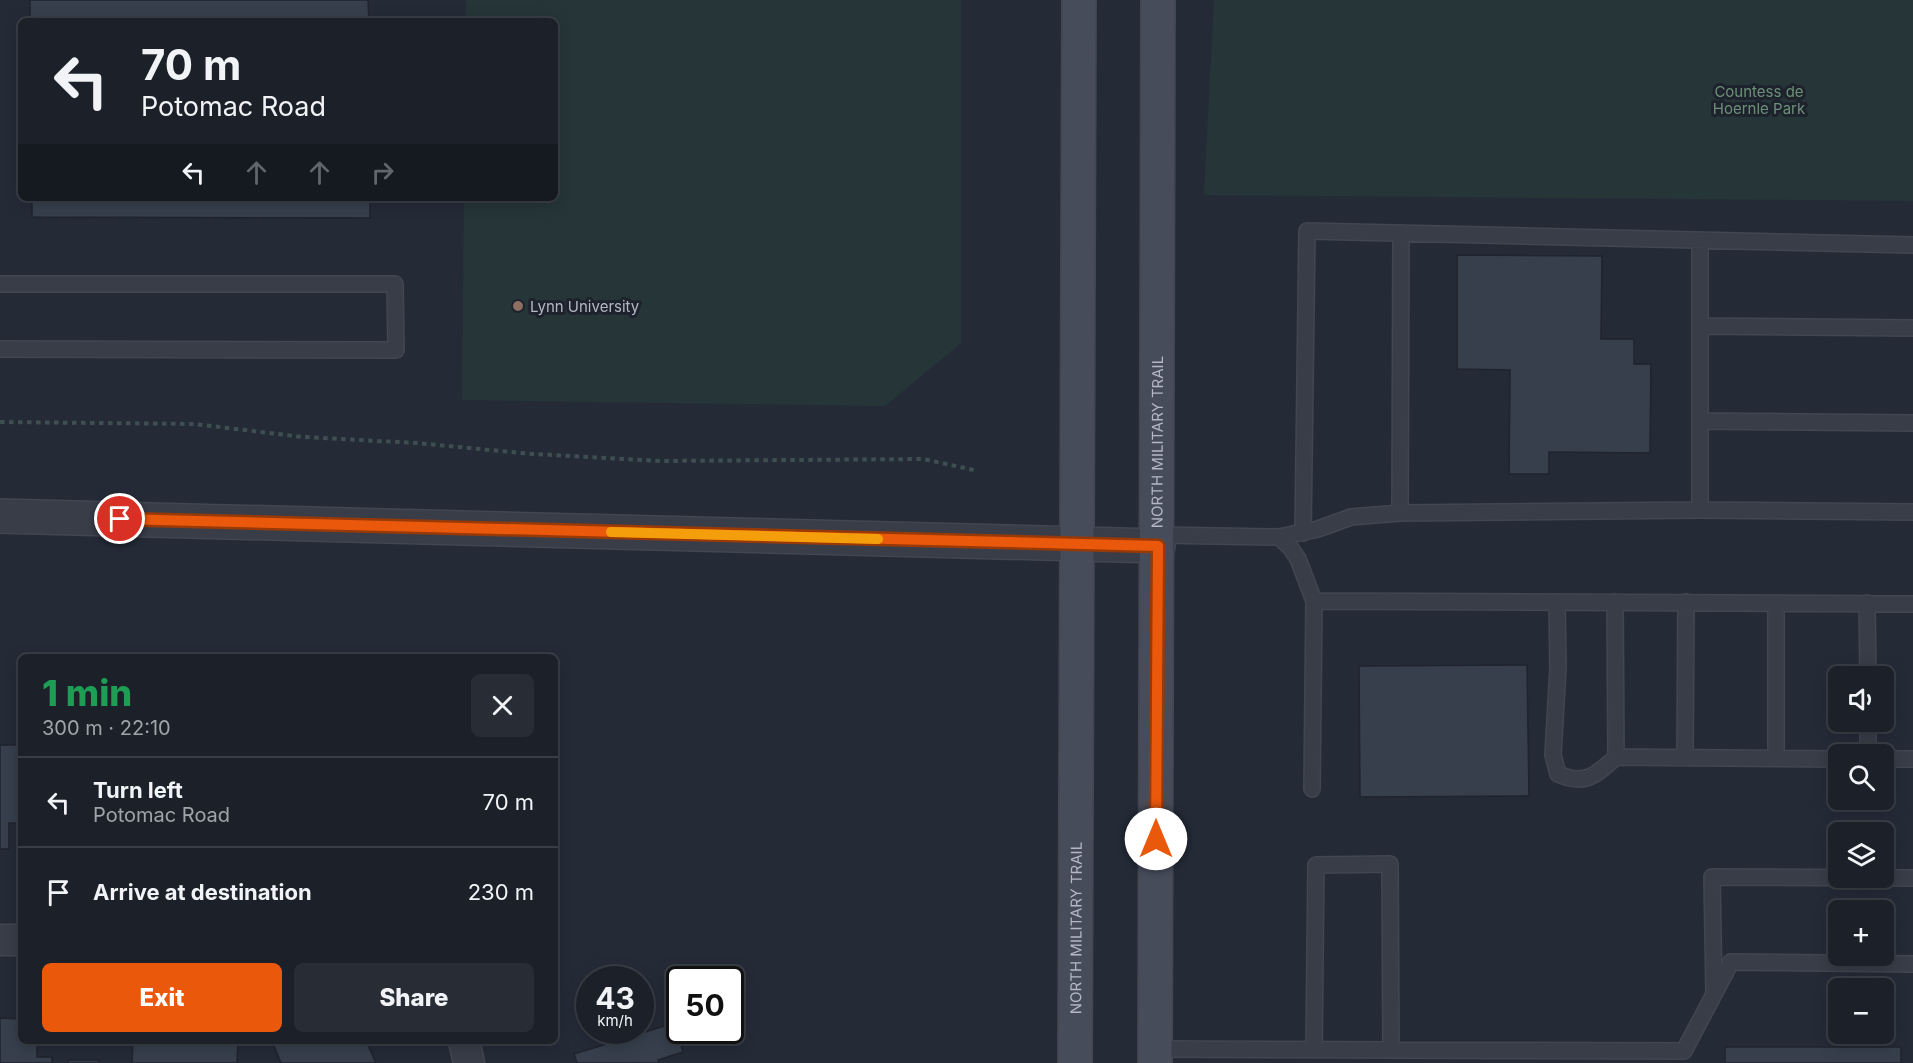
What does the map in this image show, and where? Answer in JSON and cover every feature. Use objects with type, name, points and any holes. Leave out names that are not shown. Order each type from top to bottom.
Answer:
[{"type":"main road","name":"NORTH MILITARY TRAIL","points":[[1075,1063],[1079,0]]},
{"type":"main road","name":"NORTH MILITARY TRAIL","points":[[1155,1056],[1158,0]]},
{"type":"street","points":[[0,516],[1077,544],[1158,541]]},
{"type":"street","points":[[0,940],[18,940]]},
{"type":"street","points":[[465,1044],[470,1063]]},
{"type":"lane","points":[[1303,533],[1307,231],[1700,242],[1913,245]]},
{"type":"lane","points":[[1400,513],[1401,233]]},
{"type":"lane","points":[[1700,242],[1700,510]]},
{"type":"lane","points":[[0,284],[395,285],[396,350],[0,349]]},
{"type":"lane","points":[[1700,326],[1913,328]]},
{"type":"lane","points":[[1700,421],[1913,423]]},
{"type":"lane","points":[[1158,541],[1279,537],[1303,533],[1351,517],[1400,513],[1700,510],[1913,512]]},
{"type":"lane","points":[[1279,537],[1298,559],[1314,601],[1312,789]]},
{"type":"lane","points":[[1314,601],[1913,604]]},
{"type":"lane","points":[[1557,602],[1558,668],[1553,755],[1558,774],[1572,780],[1588,778],[1602,770],[1616,757],[1828,759]]},
{"type":"lane","points":[[1616,602],[1616,757]]},
{"type":"lane","points":[[1685,757],[1686,602]]},
{"type":"lane","points":[[1776,603],[1776,758]]},
{"type":"lane","points":[[1868,603],[1868,666]]},
{"type":"lane","points":[[1894,759],[1913,759]]},
{"type":"lane","points":[[1314,1050],[1316,865],[1390,864],[1391,1050]]},
{"type":"lane","points":[[1714,994],[1712,877],[1913,878]]},
{"type":"lane","points":[[1155,1056],[1314,1050],[1391,1050],[1684,1057],[1731,963],[1913,964]]},
{"type":"path","points":[[0,422],[194,424],[303,437],[662,461],[923,459],[974,470]]},
{"type":"green space","points":[[466,0],[961,0],[961,343],[885,406],[462,400],[464,201],[558,201],[558,18],[466,18]]},
{"type":"green space","name":"Countess de Hoernle Park","points":[[1214,0],[1913,0],[1913,201],[1204,195]]},
{"type":"building","points":[[30,0],[368,0],[369,18],[30,18]]},
{"type":"building","points":[[32,201],[370,201],[370,218],[32,217]]},
{"type":"building","points":[[1457,255],[1602,256],[1601,339],[1634,339],[1634,364],[1651,364],[1650,453],[1549,452],[1549,474],[1509,474],[1510,370],[1457,369]]},
{"type":"building","points":[[1527,665],[1529,796],[1360,797],[1359,666]]},
{"type":"building","points":[[0,745],[18,745],[18,823],[9,823],[9,849],[0,849]]},
{"type":"building","points":[[0,1018],[18,1019],[18,1044],[37,1044],[37,1057],[52,1057],[52,1063],[0,1063]]},
{"type":"building","points":[[666,1025],[666,1044],[681,1044],[683,1052],[658,1060],[659,1063],[577,1063],[574,1054],[606,1044],[654,1044],[654,1029]]},
{"type":"building","points":[[133,1044],[238,1044],[237,1063],[132,1063]]},
{"type":"building","points":[[273,1044],[367,1044],[376,1063],[281,1063]]},
{"type":"building","points":[[1725,1047],[1901,1047],[1901,1063],[1725,1063]]},
{"type":"building","points":[[68,1060],[99,1060],[98,1063],[68,1063]]},
{"type":"slow traffic","points":[[611,532],[878,539]]},
{"type":"place","name":"Lynn University","points":[[518,306]]},
{"type":"route","points":[[120,519],[1158,546],[1156,839]]}]
